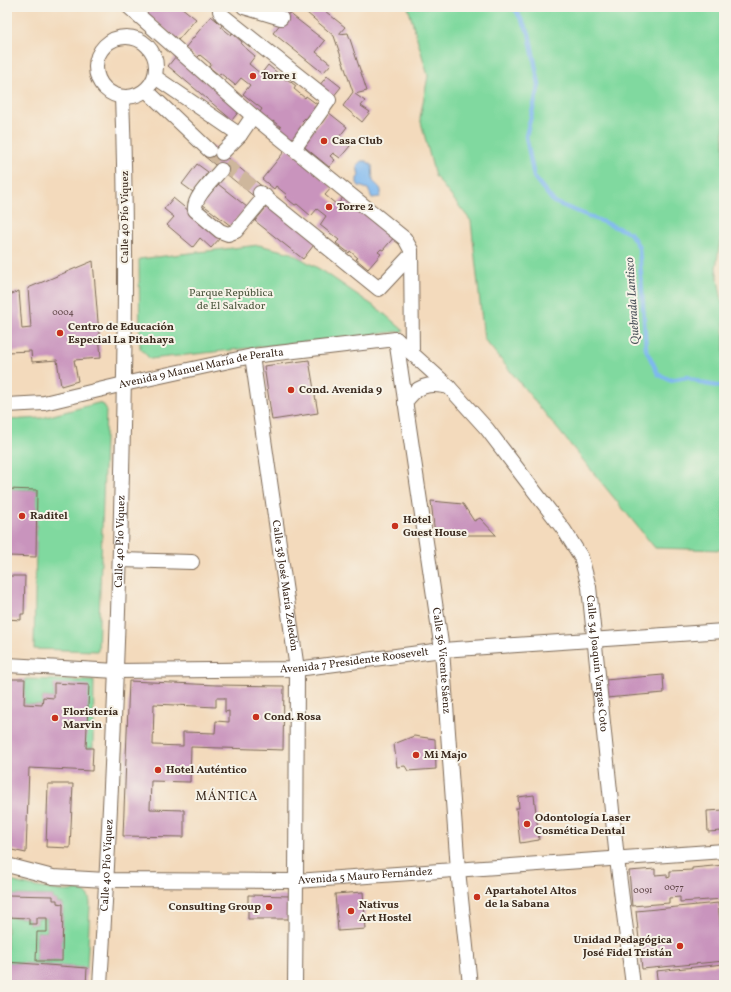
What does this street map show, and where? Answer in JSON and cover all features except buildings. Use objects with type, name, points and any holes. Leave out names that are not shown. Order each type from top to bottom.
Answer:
[{"type":"street","points":[[129,7],[253,116],[405,239],[410,250],[412,353]]},
{"type":"street","points":[[220,7],[222,15],[329,100],[294,149]]},
{"type":"street","points":[[244,7],[281,18]]},
{"type":"street","points":[[125,37],[135,38],[144,42],[151,49],[157,68],[155,77],[146,90],[139,95],[122,97],[112,94],[104,88],[96,71],[100,52],[107,44],[115,39],[125,37]]},
{"type":"street","points":[[155,77],[240,135]]},
{"type":"street","points":[[146,90],[216,152],[240,135],[253,116]]},
{"type":"street","name":"Calle 40 Pío Víquez","points":[[100,985],[117,670],[120,560],[124,384],[125,178],[122,97]]},
{"type":"street","points":[[221,170],[198,197],[194,205],[195,210],[220,231],[228,234],[236,231],[262,194],[379,289],[410,256]]},
{"type":"street","name":"Avenida 9 Manuel María de Peralta","points":[[7,405],[44,403],[252,356],[396,339]]},
{"type":"street","name":"Calle 34 Joaquín Vargas Coto","points":[[396,339],[449,387],[487,429],[564,530],[581,557],[589,587],[617,859],[633,985]]},
{"type":"street","name":"Calle 36 Vicente Sáenz","points":[[396,339],[442,650],[458,870],[470,985]]},
{"type":"street","name":"Calle 38 José María Zeledón","points":[[252,356],[297,669],[294,985]]},
{"type":"street","points":[[405,403],[410,395],[424,386],[439,384],[449,387]]},
{"type":"street","points":[[120,560],[192,562]]},
{"type":"street","name":"Avenida 7 Presidente Roosevelt","points":[[7,665],[117,670],[297,669],[442,650],[724,631]]},
{"type":"street","name":"Avenida 5 Mauro Fernández","points":[[7,865],[53,877],[106,880],[296,882],[724,851]]},
{"type":"green space","points":[[408,7],[724,7],[724,214],[716,268],[724,312],[724,550],[655,548],[484,339],[471,221],[435,176],[420,118],[428,76]]},
{"type":"green space","name":"Parque República de El Salvador","points":[[259,245],[291,253],[323,271],[381,311],[404,331],[150,359],[140,348],[139,259]]},
{"type":"green space","points":[[98,403],[104,405],[106,409],[98,651],[34,649],[37,490],[7,489],[7,420],[42,418]]},
{"type":"green space","points":[[25,679],[94,681],[93,748],[86,748],[54,684],[54,698],[43,697],[42,705],[24,704]]},
{"type":"green space","points":[[7,880],[48,889],[82,891],[87,895],[90,905],[87,968],[7,962],[7,917],[29,918],[29,924],[37,924],[37,918],[47,918],[47,932],[37,932],[36,961],[61,961],[63,904],[57,903],[57,900],[53,900],[53,896],[8,895]]},
{"type":"water","points":[[361,161],[366,161],[372,165],[373,181],[381,189],[380,197],[372,198],[368,189],[359,186],[357,183],[357,178],[359,176],[357,165]]},
{"type":"waterway","name":"Quebrada Lantisco","points":[[514,7],[529,33],[539,85],[526,136],[534,177],[554,202],[630,233],[639,247],[646,349],[658,374],[670,380],[687,377],[705,384],[724,387]]},
{"type":"tunnel","points":[[209,150],[260,193]]},
{"type":"place","name":"Torre 1","points":[[253,76]]},
{"type":"place","name":"Casa Club","points":[[324,141]]},
{"type":"place","name":"Torre 2","points":[[329,207]]},
{"type":"place","name":"Centro de Educación Especial La Pitahaya","points":[[60,333]]},
{"type":"place","name":"Cond. Avenida 9","points":[[291,390]]},
{"type":"place","name":"Raditel","points":[[22,516]]},
{"type":"place","name":"Hotel Guest House","points":[[395,526]]},
{"type":"place","name":"Cond. Rosa","points":[[256,717]]},
{"type":"place","name":"Floristería Marvin","points":[[55,718]]},
{"type":"place","name":"Mi Majo","points":[[416,755]]},
{"type":"place","name":"Hotel Auténtico","points":[[158,770]]},
{"type":"place","name":"Odontología Laser Cosmética Dental","points":[[527,824]]},
{"type":"place","name":"Apartahotel Altos de la Sabana","points":[[477,897]]},
{"type":"place","name":"Consulting Group","points":[[269,907]]},
{"type":"place","name":"Nativus Art Hostel","points":[[351,911]]},
{"type":"place","name":"Unidad Pedagógica José Fidel Tristán","points":[[680,946]]},
{"type":"district","name":"MÁNTICA","points":[[227,797]]}]
